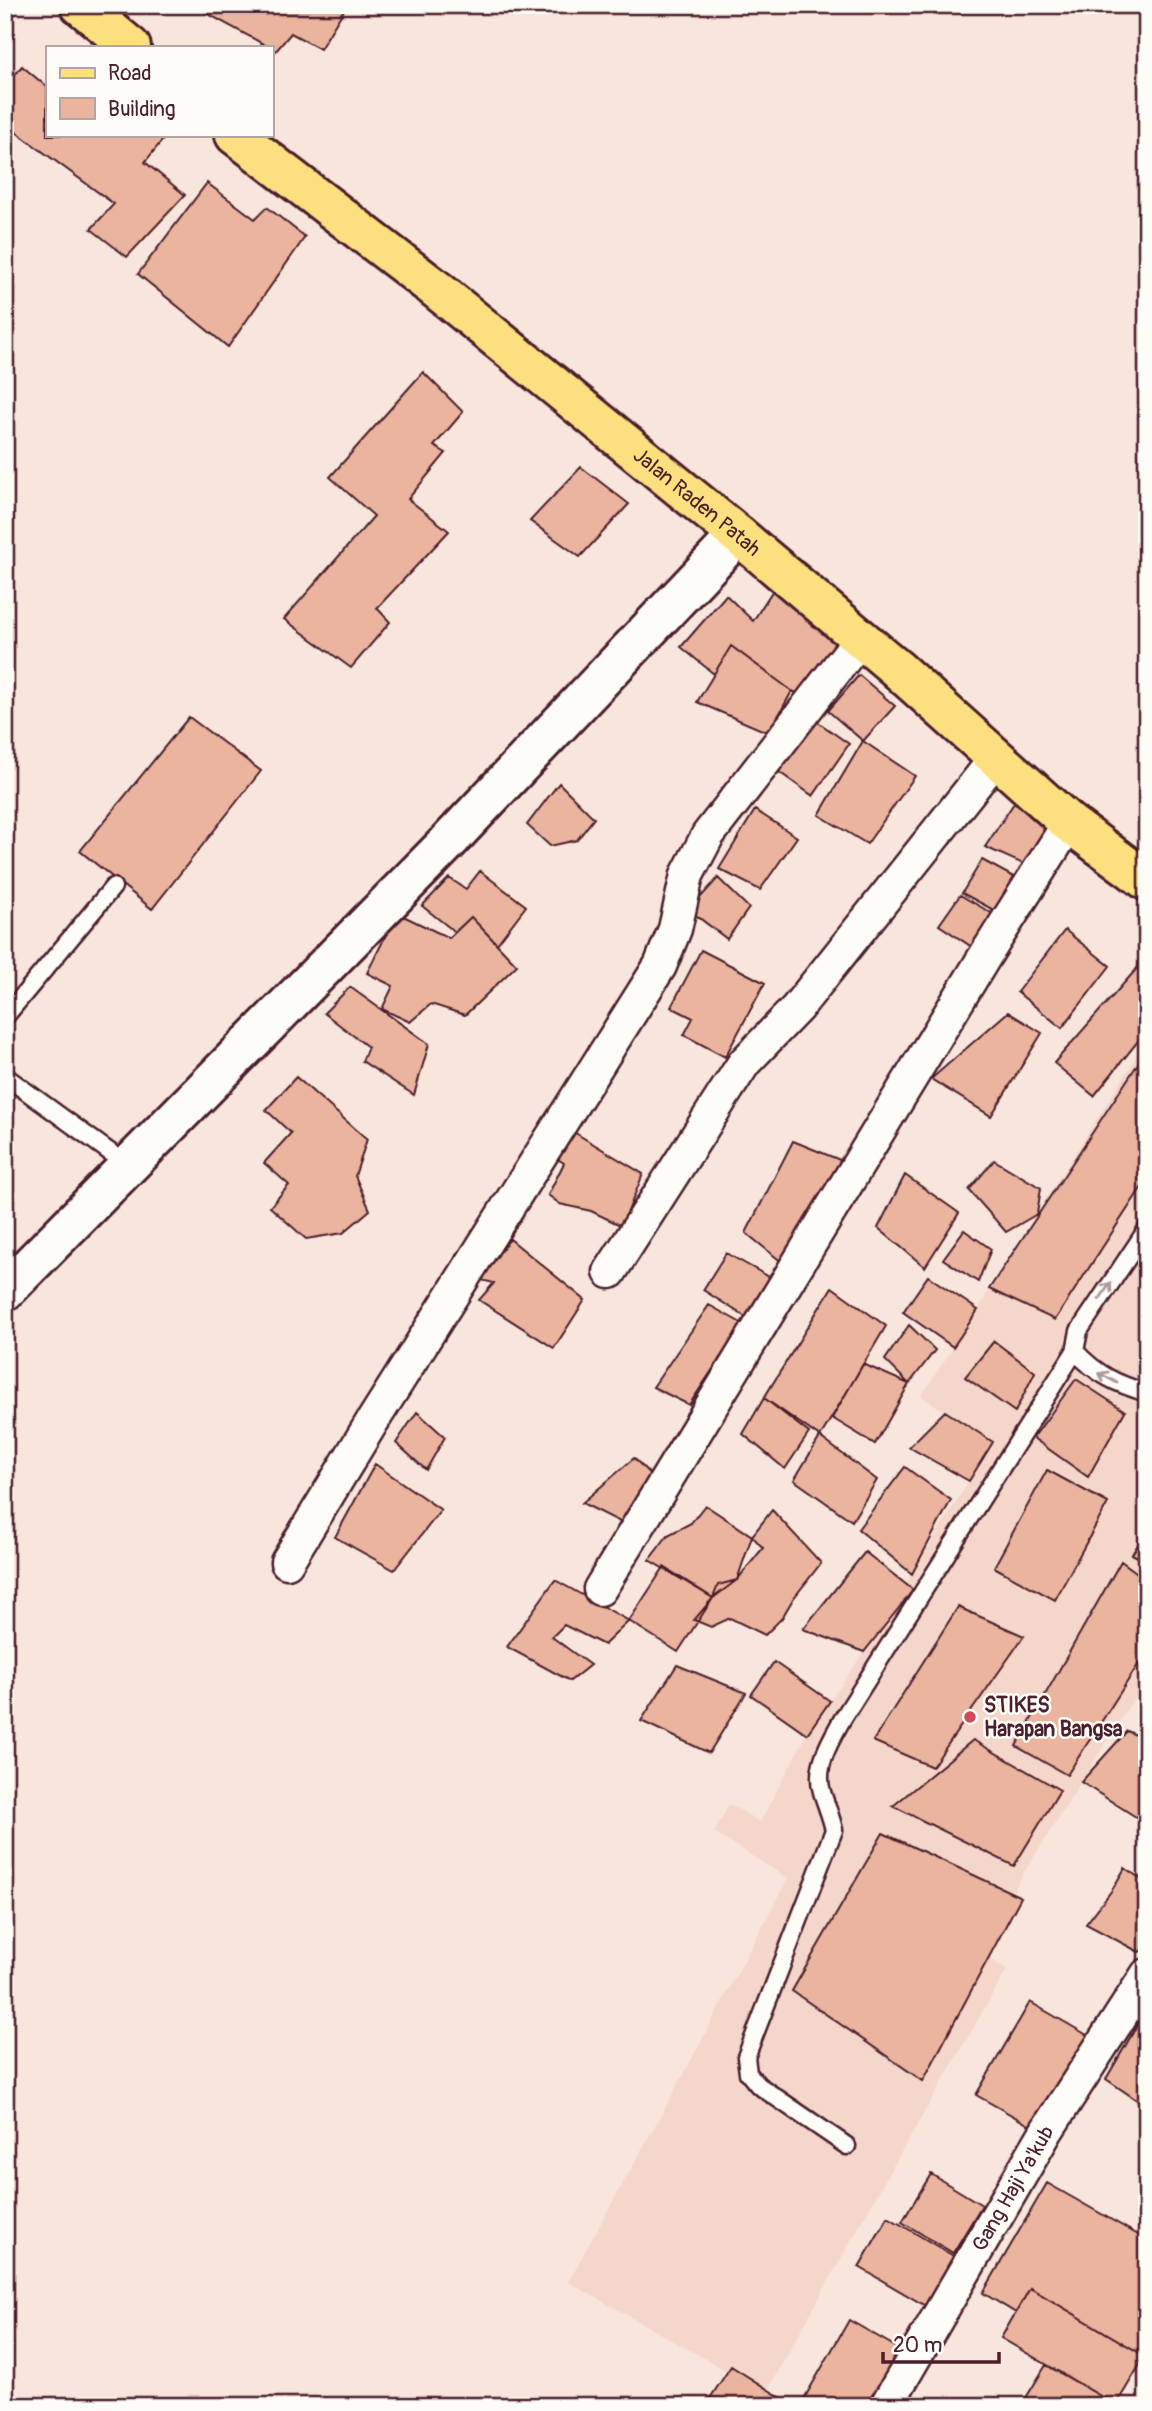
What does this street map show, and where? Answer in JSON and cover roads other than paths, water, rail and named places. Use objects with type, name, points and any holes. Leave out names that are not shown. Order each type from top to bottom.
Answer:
[{"type":"main road","points":[[80,5],[130,46]]},
{"type":"main road","name":"Jalan Raden Patah","points":[[236,136],[436,289],[738,535],[1069,822],[1147,881]]},
{"type":"street","points":[[5,1291],[448,842],[738,535]]},
{"type":"street","points":[[287,1562],[372,1422],[660,966],[675,929],[687,874],[708,835],[860,639]]},
{"type":"street","points":[[610,1272],[744,1063],[797,1008],[996,758]]},
{"type":"street","points":[[600,1588],[1069,822]]},
{"type":"street","name":"Gang Haji Ya'kub","points":[[886,2406],[1047,2130],[1147,1975]]},
{"type":"lane","points":[[5,1017],[113,887]]},
{"type":"lane","points":[[5,1076],[129,1166]]},
{"type":"lane","points":[[846,2146],[758,2085],[748,2073],[746,2057],[834,1830],[830,1811],[821,1791],[820,1771],[826,1751],[843,1718],[1076,1351],[1079,1331],[1147,1229]]},
{"type":"lane","points":[[1076,1351],[1092,1369],[1121,1385],[1147,1393]]},
{"type":"place","name":"STIKES Harapan Bangsa","points":[[970,1717]]}]
